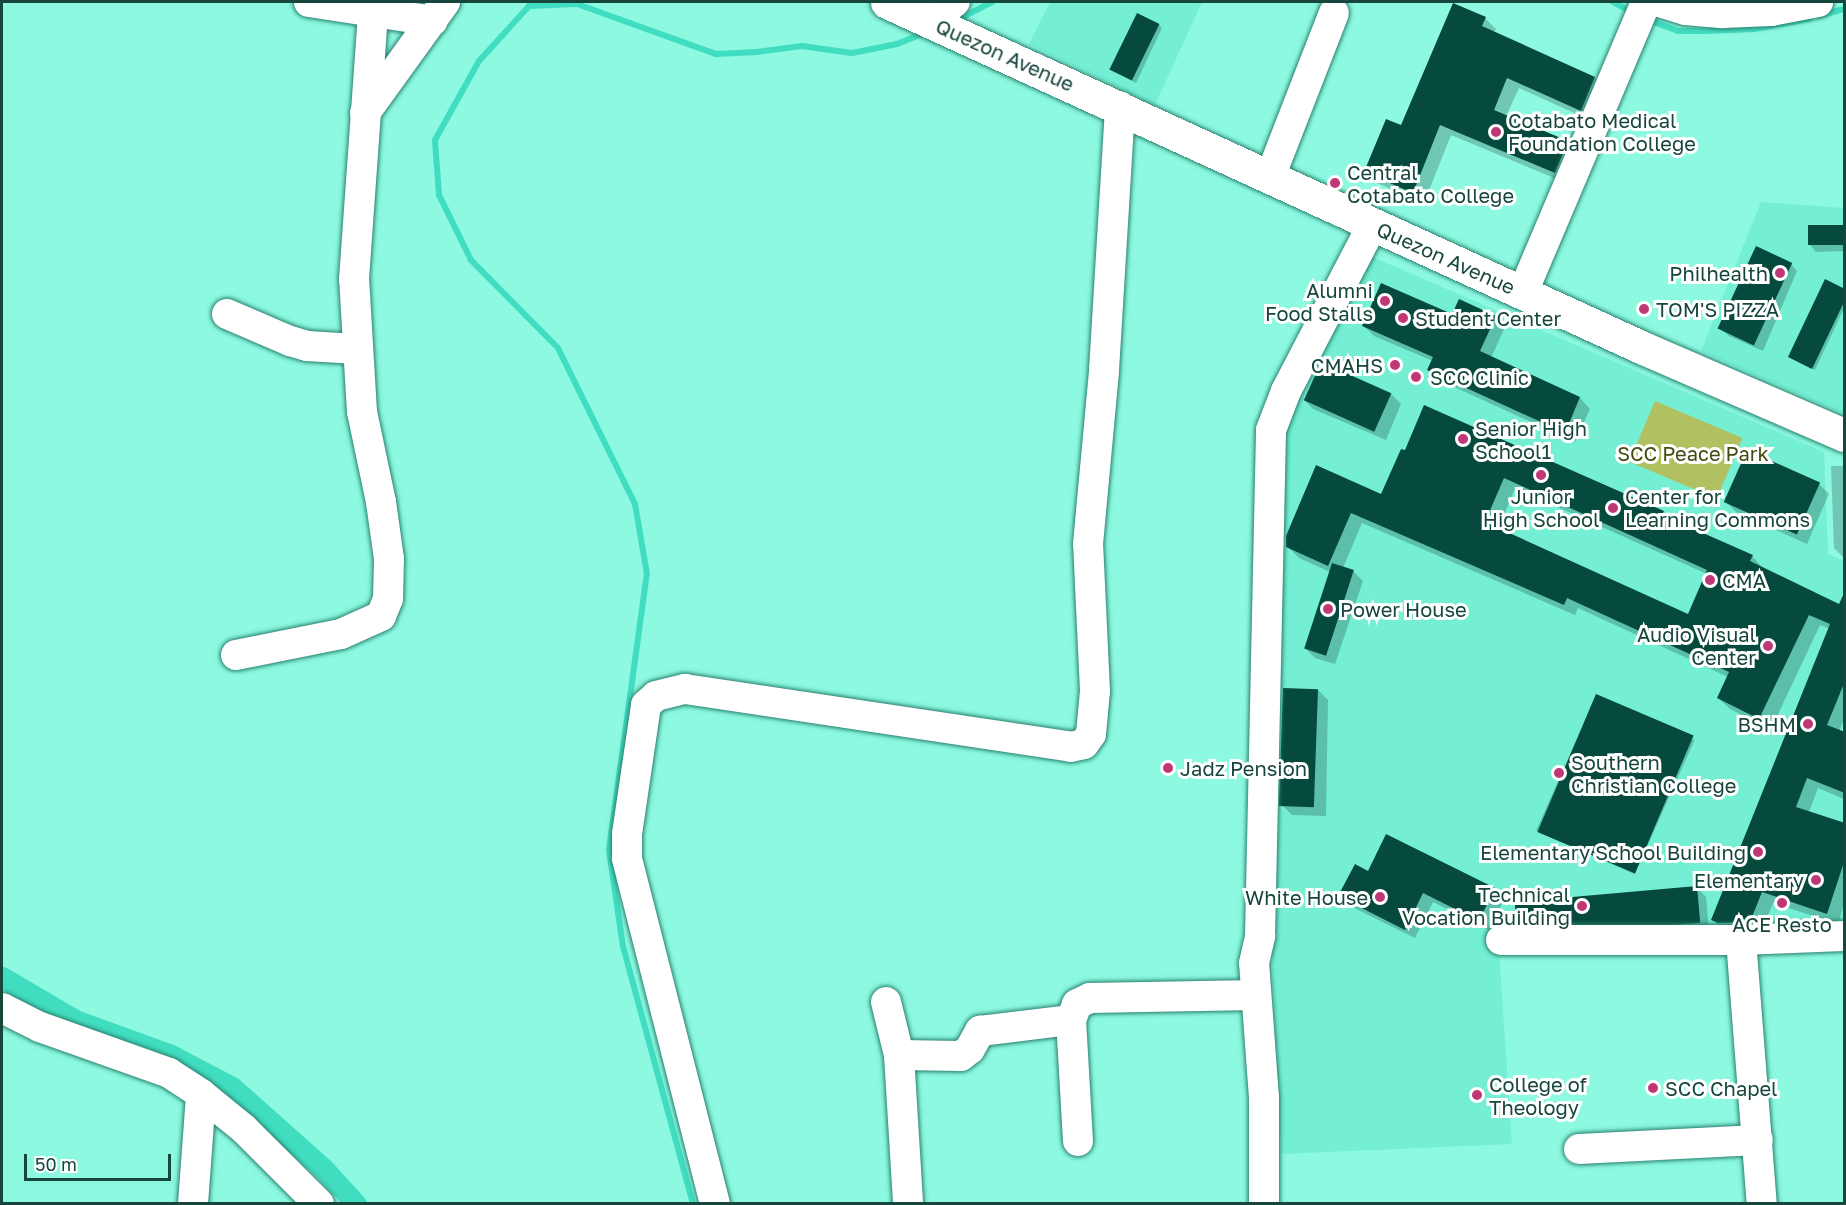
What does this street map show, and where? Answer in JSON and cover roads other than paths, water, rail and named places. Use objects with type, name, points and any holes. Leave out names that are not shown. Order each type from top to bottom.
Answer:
[{"type":"main road","name":"Quezon Avenue","points":[[887,2],[1120,106],[1522,292],[1845,435]]},
{"type":"street","points":[[309,2],[373,11],[439,11]]},
{"type":"street","points":[[930,22],[955,2]]},
{"type":"street","points":[[1522,292],[1646,8],[1723,13],[1771,11],[1818,2]]},
{"type":"street","points":[[236,655],[341,634],[381,616],[388,599],[389,559],[381,501],[362,412],[354,279],[373,11]]},
{"type":"street","points":[[365,113],[439,11]]},
{"type":"street","points":[[1270,177],[1334,14]]},
{"type":"street","points":[[715,1203],[627,858],[627,834],[646,705],[656,696],[685,689],[1071,747],[1084,744],[1091,734],[1095,691],[1088,544],[1104,370],[1120,106]]},
{"type":"street","points":[[1264,1203],[1264,1098],[1254,963],[1260,936],[1271,430],[1286,391],[1373,224]]},
{"type":"street","points":[[227,314],[298,344],[357,349]]},
{"type":"street","points":[[1501,940],[1741,940],[1845,936]]},
{"type":"street","points":[[1741,940],[1762,1203]]},
{"type":"street","points":[[1078,1141],[1071,1020],[1077,1004],[1090,998],[1255,995]]},
{"type":"street","points":[[886,1002],[899,1055],[908,1203]]},
{"type":"street","points":[[2,1008],[40,1027],[169,1073],[201,1094],[244,1129],[319,1203]]},
{"type":"street","points":[[899,1055],[961,1056],[970,1048],[980,1031],[1071,1020]]},
{"type":"street","points":[[193,1203],[201,1094]]},
{"type":"street","points":[[1579,1149],[1758,1140]]},
{"type":"waterway","points":[[955,21],[992,2]]},
{"type":"waterway","points":[[1613,2],[1634,13]]},
{"type":"waterway","points":[[693,1204],[623,947],[609,850],[647,574],[635,504],[558,348],[471,260],[439,195],[435,140],[479,61],[529,6],[577,4],[716,54],[757,52],[802,46],[852,53],[897,44],[926,32]]},
{"type":"waterway","points":[[1819,16],[1844,9]]},
{"type":"waterway","points":[[1648,20],[1678,31],[1705,31],[1754,29],[1809,19]]},
{"type":"waterway","points":[[2,977],[75,1020],[171,1055],[232,1087],[325,1170],[356,1204]]},
{"type":"place","name":"Cotabato Medical Foundation College","points":[[1496,132]]},
{"type":"place","name":"Central Cotabato College","points":[[1335,183]]},
{"type":"place","name":"Philhealth","points":[[1780,273]]},
{"type":"place","name":"Alumni Food Stalls","points":[[1385,301]]},
{"type":"place","name":"TOM'S PIZZA","points":[[1644,309]]},
{"type":"place","name":"Student Center","points":[[1403,318]]},
{"type":"place","name":"CMAHS","points":[[1395,365]]},
{"type":"place","name":"SCC Clinic","points":[[1416,377]]},
{"type":"place","name":"Senior High School1","points":[[1463,439]]},
{"type":"place","name":"Junior High School","points":[[1541,475]]},
{"type":"place","name":"Center for Learning Commons","points":[[1613,508]]},
{"type":"place","name":"CMA","points":[[1710,580]]},
{"type":"place","name":"Power House","points":[[1328,609]]},
{"type":"place","name":"Audio Visual Center","points":[[1768,646]]},
{"type":"place","name":"BSHM","points":[[1808,724]]},
{"type":"place","name":"Jadz Pension","points":[[1168,768]]},
{"type":"place","name":"Southern Christian College","points":[[1559,773]]},
{"type":"place","name":"Elementary School Building","points":[[1758,852]]},
{"type":"place","name":"Elementary","points":[[1816,880]]},
{"type":"place","name":"White House","points":[[1380,897]]},
{"type":"place","name":"ACE Resto","points":[[1782,903]]},
{"type":"place","name":"Technical Vocation Building","points":[[1582,906]]},
{"type":"place","name":"SCC Chapel","points":[[1653,1088]]},
{"type":"place","name":"College of Theology","points":[[1477,1095]]},
{"type":"park label","name":"SCC Peace Park","points":[[1693,453]]}]
